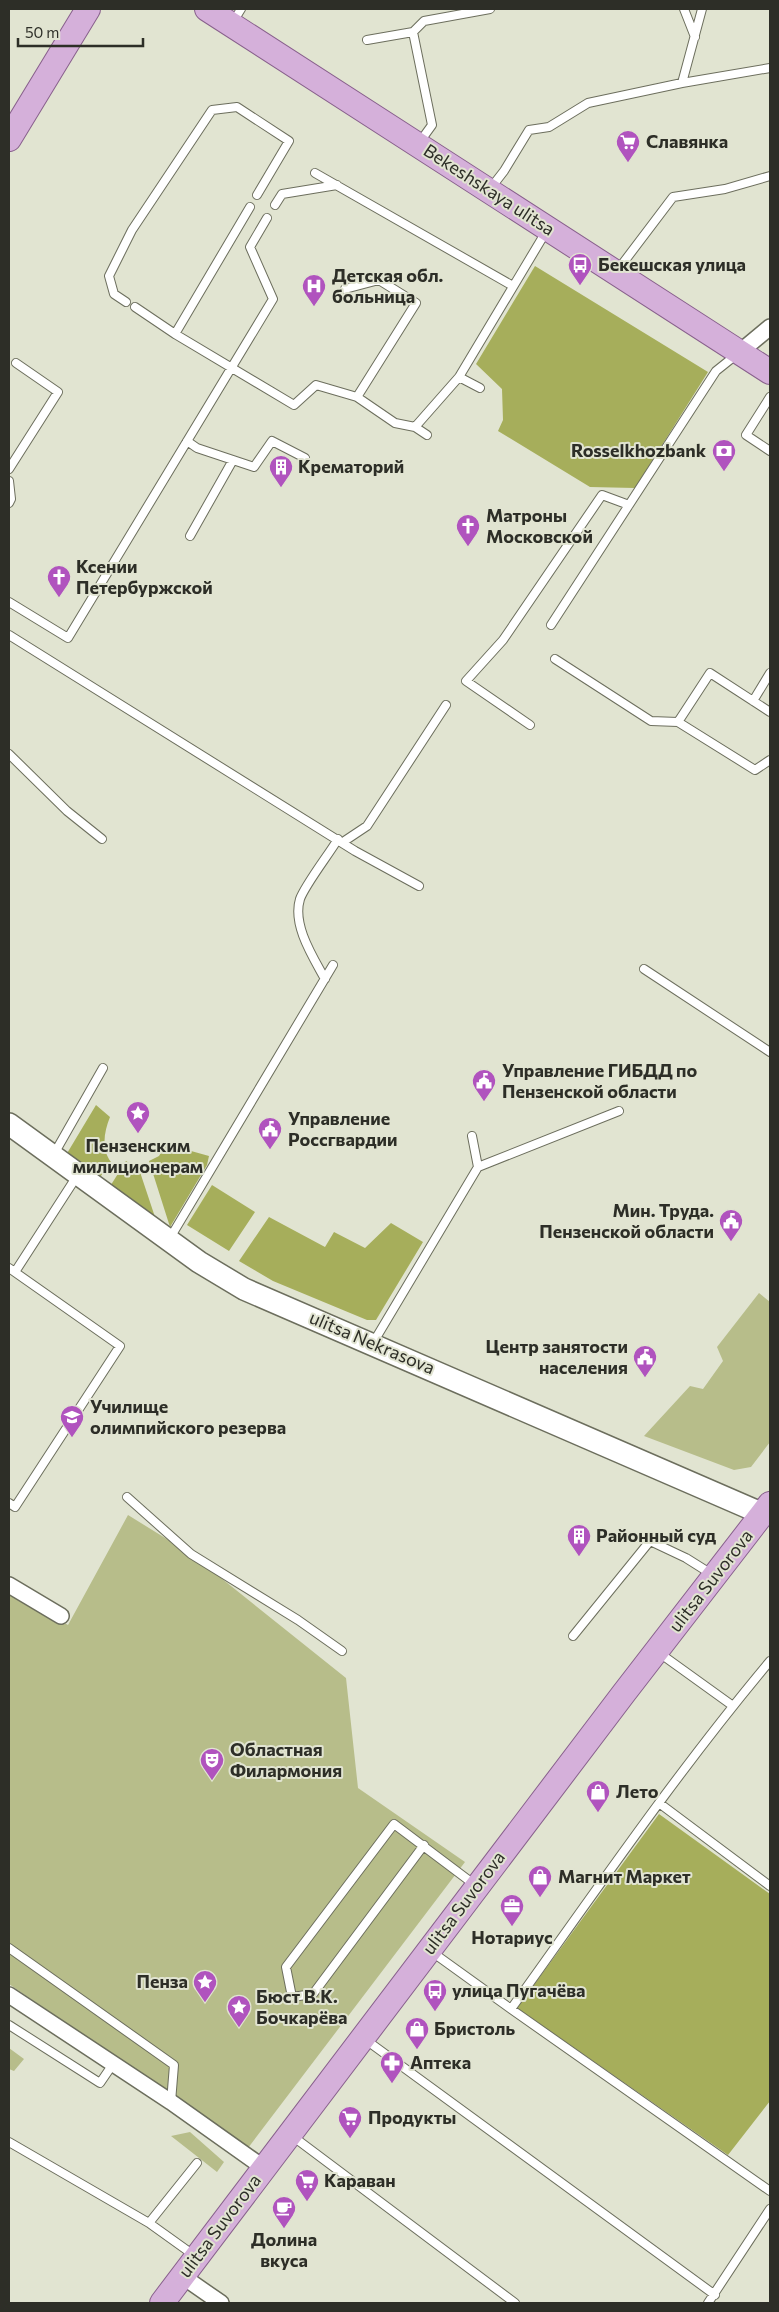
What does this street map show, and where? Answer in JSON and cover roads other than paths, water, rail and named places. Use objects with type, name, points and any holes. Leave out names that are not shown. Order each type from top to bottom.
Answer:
[{"type":"main road","points":[[9,139],[88,9]]},
{"type":"main road","name":"Bekeshskaya ulitsa","points":[[207,9],[236,17],[418,145],[770,372]]},
{"type":"main road","name":"ulitsa Nekrasova","points":[[9,1124],[199,1262],[244,1289],[767,1509]]},
{"type":"main road","name":"ulitsa Suvorova","points":[[162,2303],[656,1651],[767,1509]]},
{"type":"street","points":[[740,352],[770,327]]},
{"type":"street","points":[[9,1585],[61,1616]]},
{"type":"street","points":[[9,1995],[171,2102],[264,2168]]},
{"type":"street","points":[[182,2276],[221,2303]]},
{"type":"lane","points":[[367,40],[413,32],[424,21],[490,9]]},
{"type":"lane","points":[[684,9],[695,38]]},
{"type":"lane","points":[[682,83],[702,9]]},
{"type":"lane","points":[[413,32],[432,124],[418,145]]},
{"type":"lane","points":[[488,190],[504,171],[529,130],[549,127],[588,103],[682,83],[770,68]]},
{"type":"lane","points":[[126,302],[114,294],[109,276],[132,230],[212,110],[238,106],[289,141],[257,195]]},
{"type":"lane","points":[[315,173],[513,286]]},
{"type":"lane","points":[[616,273],[674,197],[725,190],[770,176]]},
{"type":"lane","points":[[275,205],[282,194],[336,185]]},
{"type":"lane","points":[[175,334],[250,207]]},
{"type":"lane","points":[[9,602],[68,638],[273,299],[250,247],[267,218]]},
{"type":"lane","points":[[414,427],[459,377],[548,229]]},
{"type":"lane","points":[[345,289],[379,280],[416,303],[357,397]]},
{"type":"lane","points":[[136,307],[231,369],[294,405],[316,384],[357,397],[396,423],[414,427],[427,434]]},
{"type":"lane","points":[[551,625],[716,371],[740,352]]},
{"type":"lane","points":[[9,469],[58,392],[16,363]]},
{"type":"lane","points":[[459,377],[480,388]]},
{"type":"lane","points":[[770,397],[746,435],[770,451]]},
{"type":"lane","points":[[186,442],[197,448],[254,466],[272,441],[305,458]]},
{"type":"lane","points":[[190,536],[233,460]]},
{"type":"lane","points":[[9,482],[11,499],[9,503]]},
{"type":"lane","points":[[530,725],[466,681],[503,640],[602,496],[629,505]]},
{"type":"lane","points":[[9,635],[341,841],[419,886]]},
{"type":"lane","points":[[555,660],[651,721],[678,722],[755,770],[770,760]]},
{"type":"lane","points":[[753,700],[770,673]]},
{"type":"lane","points":[[678,722],[710,674],[770,712]]},
{"type":"lane","points":[[325,979],[308,947],[298,916],[300,898],[341,841],[367,826],[446,705]]},
{"type":"lane","points":[[9,754],[67,811],[102,839]]},
{"type":"lane","points":[[169,1240],[333,965]]},
{"type":"lane","points":[[644,969],[770,1052]]},
{"type":"lane","points":[[53,1155],[103,1068]]},
{"type":"lane","points":[[373,1343],[478,1167],[619,1111]]},
{"type":"lane","points":[[472,1136],[478,1167]]},
{"type":"lane","points":[[9,1503],[16,1507],[120,1346],[12,1270],[78,1174]]},
{"type":"lane","points":[[126,1497],[190,1554],[298,1620],[342,1651]]},
{"type":"lane","points":[[573,1636],[650,1541],[686,1558],[715,1576]]},
{"type":"lane","points":[[656,1651],[733,1706]]},
{"type":"lane","points":[[511,2010],[659,1803],[770,1661]]},
{"type":"lane","points":[[659,1803],[770,1886]]},
{"type":"lane","points":[[424,1845],[313,1994],[292,1997],[286,1967],[394,1824],[424,1845],[477,1887]]},
{"type":"lane","points":[[429,1949],[511,2010],[770,2191]]},
{"type":"lane","points":[[11,1952],[174,2065],[171,2102]]},
{"type":"lane","points":[[9,2025],[100,2083],[113,2064]]},
{"type":"lane","points":[[362,2038],[714,2295]]},
{"type":"lane","points":[[289,2134],[515,2303]]},
{"type":"lane","points":[[9,2142],[149,2223],[197,2257]]},
{"type":"lane","points":[[149,2223],[197,2163]]},
{"type":"lane","points":[[708,2303],[770,2208]]},
{"type":"place","name":"Славянка","points":[[628,163]]},
{"type":"place","name":"Бекешская улица","points":[[580,286]]},
{"type":"place","name":"Детская обл. больница","points":[[314,307]]},
{"type":"place","name":"Rosselkhozbank","points":[[724,472]]},
{"type":"place","name":"Крематорий","points":[[281,488]]},
{"type":"place","name":"Матроны Московской","points":[[468,547]]},
{"type":"place","name":"Ксении Петербуржской","points":[[59,598]]},
{"type":"place","name":"Управление ГИБДД по Пензенской области","points":[[484,1102]]},
{"type":"place","name":"Пензенским милиционерам","points":[[138,1134]]},
{"type":"place","name":"Управление Россгвардии","points":[[270,1150]]},
{"type":"place","name":"Мин. Труда. Пензенской области","points":[[731,1242]]},
{"type":"place","name":"Центр занятости населения","points":[[645,1378]]},
{"type":"place","name":"Училище олимпийского резерва","points":[[72,1438]]},
{"type":"place","name":"Районный суд","points":[[579,1557]]},
{"type":"place","name":"Областная Филармония","points":[[212,1781]]},
{"type":"place","name":"Лето","points":[[598,1813]]},
{"type":"place","name":"Магнит Маркет","points":[[540,1898]]},
{"type":"place","name":"Нотариус","points":[[512,1927]]},
{"type":"place","name":"Пенза","points":[[205,2003]]},
{"type":"place","name":"улица Пугачёва","points":[[435,2012]]},
{"type":"place","name":"Бюст В.К. Бочкарёва","points":[[239,2028]]},
{"type":"place","name":"Бристоль","points":[[417,2050]]},
{"type":"place","name":"Аптека","points":[[392,2084]]},
{"type":"place","name":"Продукты","points":[[350,2139]]},
{"type":"place","name":"Караван","points":[[307,2202]]},
{"type":"place","name":"Долина вкуса","points":[[284,2229]]}]
